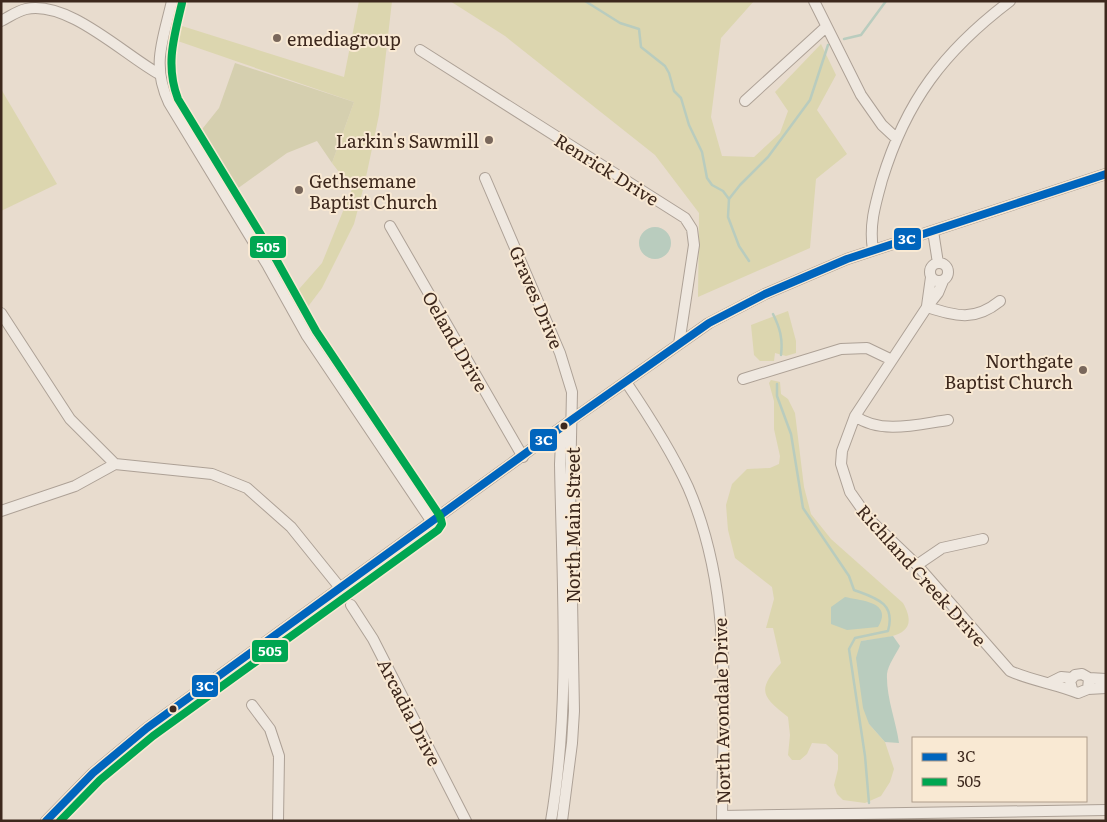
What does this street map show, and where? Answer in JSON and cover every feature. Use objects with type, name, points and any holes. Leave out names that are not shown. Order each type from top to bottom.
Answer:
[{"type":"street","points":[[172,1],[159,56],[159,74],[169,103],[268,266],[304,331],[432,522]]},
{"type":"street","points":[[814,1],[867,105],[882,125],[896,138]]},
{"type":"street","points":[[873,250],[870,230],[874,209],[896,138],[925,87],[951,52],[1010,1]]},
{"type":"street","points":[[1,21],[20,11],[37,8],[64,14],[87,26],[139,63],[159,74]]},
{"type":"street","points":[[745,101],[826,27]]},
{"type":"street","name":"Renrick Drive","points":[[420,50],[685,218],[692,229],[694,245],[679,344]]},
{"type":"street","points":[[46,821],[94,773],[147,728],[523,457],[570,421],[709,323],[765,294],[826,267],[1106,174]]},
{"type":"street","name":"Graves Drive","points":[[485,178],[560,353],[572,392],[570,421]]},
{"type":"street","name":"Oeland Drive","points":[[390,226],[523,457]]},
{"type":"street","points":[[931,277],[937,282],[943,281],[947,277],[948,271],[944,264],[938,263],[933,231]]},
{"type":"street","name":"Richland Creek Drive","points":[[926,307],[931,277],[930,268],[938,263]]},
{"type":"street","name":"Richland Creek Drive","points":[[943,281],[938,293],[926,307],[855,416],[842,451],[845,479],[857,504],[869,519],[917,564],[1010,670],[1029,679],[1082,693],[1088,689],[1106,688]]},
{"type":"street","points":[[926,307],[953,314],[976,315],[986,312],[1000,301]]},
{"type":"street","points":[[1,313],[70,419],[115,464]]},
{"type":"street","points":[[743,379],[841,349],[867,348],[892,360]]},
{"type":"street","name":"North Avondale Drive","points":[[626,382],[655,426],[682,475],[700,522],[713,566],[720,611],[724,664],[722,818]]},
{"type":"street","points":[[855,416],[864,422],[888,427],[948,420]]},
{"type":"street","name":"North Main Street","points":[[562,821],[572,742],[574,677],[570,421]]},
{"type":"street","name":"North Main Street","points":[[551,821],[559,772],[564,720],[560,464],[561,442],[570,421]]},
{"type":"street","points":[[1,511],[75,486],[115,464],[212,474],[247,488],[291,527],[341,589]]},
{"type":"street","points":[[917,564],[942,548],[984,539]]},
{"type":"street","name":"Arcadia Drive","points":[[351,605],[373,640],[466,821]]},
{"type":"street","name":"Richland Creek Drive","points":[[1049,683],[1061,677],[1072,678],[1078,674],[1088,678],[1106,679]]},
{"type":"street","points":[[564,677],[574,677]]},
{"type":"street","points":[[1072,678],[1070,686],[1072,689]]},
{"type":"street","points":[[1088,678],[1088,689]]},
{"type":"street","points":[[252,705],[270,729],[279,756],[278,821]]},
{"type":"street","points":[[722,818],[1106,810]]},
{"type":"shaded area","points":[[359,1],[392,1],[379,115],[354,224],[322,288],[301,316],[292,297],[322,263],[352,189],[332,163],[354,102],[169,38],[182,26],[344,77]]},
{"type":"shaded area","points":[[450,1],[754,1],[721,38],[711,117],[722,156],[754,157],[780,133],[788,111],[775,92],[821,44],[836,75],[817,110],[847,154],[816,179],[810,248],[698,297],[699,213],[655,155],[505,36]]},
{"type":"shaded area","points":[[235,63],[354,102],[332,163],[317,141],[287,153],[230,194],[195,138],[219,108]]},
{"type":"shaded area","points":[[1,89],[57,184],[1,211]]},
{"type":"shaded area","points":[[655,227],[661,228],[666,232],[670,237],[670,249],[666,254],[661,258],[655,259],[649,258],[644,254],[640,249],[639,243],[640,237],[644,232],[649,228]]},
{"type":"shaded area","points":[[788,311],[796,341],[796,353],[786,356],[775,353],[774,361],[760,361],[754,355],[751,325]]},
{"type":"shaded area","points":[[771,380],[780,382],[781,394],[788,399],[795,413],[804,487],[811,514],[831,539],[903,603],[908,615],[908,623],[899,634],[861,641],[869,724],[885,742],[894,769],[890,782],[881,796],[865,803],[843,800],[837,794],[834,785],[838,769],[838,755],[826,744],[812,743],[807,754],[800,760],[792,760],[788,755],[790,735],[788,717],[772,704],[765,692],[768,680],[781,663],[773,628],[766,628],[774,599],[772,587],[735,558],[728,530],[726,505],[732,484],[747,469],[770,468],[779,464],[780,456],[774,429],[774,401],[769,383]]},
{"type":"shaded area","points":[[845,597],[874,604],[879,608],[882,612],[882,619],[878,627],[847,630],[831,624],[831,607]]},
{"type":"shaded area","points":[[893,636],[900,646],[889,667],[887,683],[899,743],[885,742],[869,724],[863,708],[856,658],[861,641]]},
{"type":"waterway","points":[[585,1],[620,23],[639,29],[641,47],[665,66],[674,91],[681,98],[689,125],[702,152],[707,178],[712,185],[723,191],[729,199]]},
{"type":"waterway","points":[[844,39],[861,35],[886,1]]},
{"type":"waterway","points":[[749,261],[739,246],[728,217],[729,199],[768,157],[810,100],[828,45]]},
{"type":"waterway","points":[[773,314],[782,344],[781,355]]},
{"type":"waterway","points":[[777,384],[777,396],[791,434],[803,508],[849,576],[854,590],[877,599],[887,608],[889,614],[888,631],[855,638],[849,649],[865,756],[869,803]]},
{"type":"transit line","name":"505","points":[[60,821],[100,780],[153,736],[438,530],[442,524],[440,516],[316,331],[277,261],[178,99],[174,87],[171,63],[182,3]]},
{"type":"transit line","name":"3C","points":[[46,821],[93,773],[147,728],[570,421],[709,323],[765,294],[847,259],[1106,174]]},
{"type":"place","name":"emediagroup","points":[[277,38]]},
{"type":"place","name":"Larkin's Sawmill","points":[[489,140]]},
{"type":"place","name":"Gethsemane Baptist Church","points":[[299,190]]},
{"type":"place","name":"Northgate Baptist Church","points":[[1083,370]]}]
